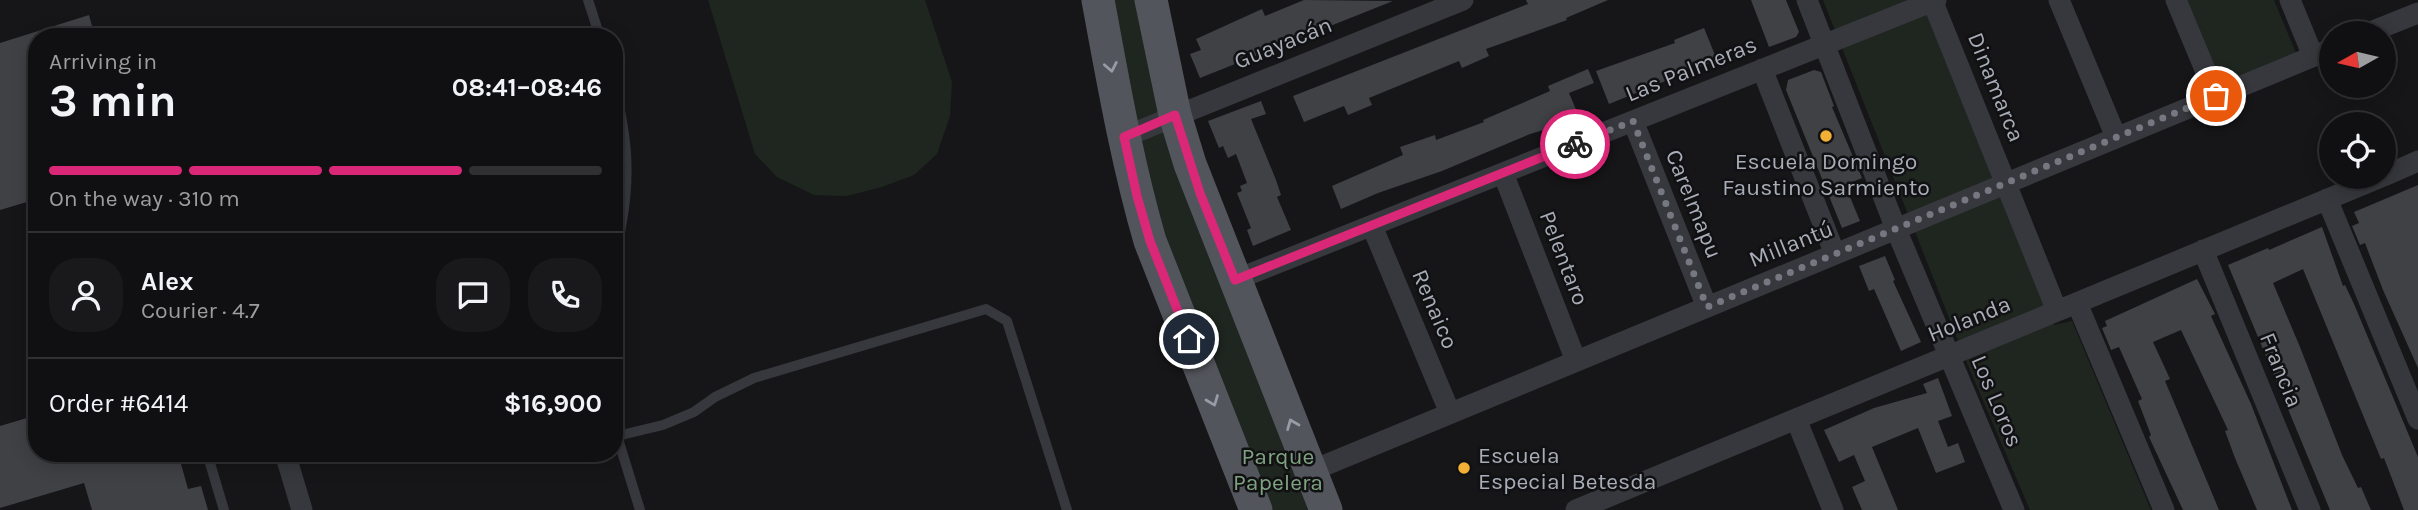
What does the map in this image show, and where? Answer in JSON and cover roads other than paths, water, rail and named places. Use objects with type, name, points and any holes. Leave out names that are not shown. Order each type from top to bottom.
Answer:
[{"type":"main road","points":[[1098,0],[1124,137],[1150,241],[1256,510]]},
{"type":"main road","points":[[1151,0],[1175,115],[1200,193],[1326,510]]},
{"type":"street","name":"Guayacán","points":[[1124,137],[1463,0]]},
{"type":"street","name":"Los Loros","points":[[1807,0],[1896,229],[2014,510]]},
{"type":"street","name":"Las Palmeras","points":[[1235,280],[1934,0]]},
{"type":"street","name":"Dinamarca","points":[[1934,0],[2006,183],[2165,510]]},
{"type":"street","points":[[2059,0],[2116,137]]},
{"type":"street","points":[[2176,0],[2216,96]]},
{"type":"street","points":[[2290,0],[2319,47]]},
{"type":"street","points":[[2390,21],[2411,10]]},
{"type":"street","name":"Millantú","points":[[1311,471],[2319,53]]},
{"type":"street","points":[[1762,69],[1835,254]]},
{"type":"street","name":"Carelmapu","points":[[1633,121],[1707,307]]},
{"type":"street","name":"Holanda","points":[[2396,171],[2418,162]]},
{"type":"street","name":"Pelentaro","points":[[1503,173],[1576,361]]},
{"type":"street","name":"Holanda","points":[[1576,510],[2351,189]]},
{"type":"street","points":[[2328,199],[2418,419]]},
{"type":"street","name":"Renaico","points":[[1372,226],[1450,413]]},
{"type":"street","name":"Francia","points":[[2203,250],[2310,510]]},
{"type":"street","points":[[1796,419],[1833,510]]},
{"type":"street","points":[[288,462],[302,510]]},
{"type":"lane","points":[[588,0],[597,28]]},
{"type":"lane","points":[[623,124],[628,160],[623,211]]},
{"type":"lane","points":[[623,429],[663,425],[694,412],[715,397],[754,378],[986,309],[1007,321],[1067,510]]},
{"type":"lane","points":[[623,453],[640,510]]},
{"type":"lane","points":[[210,462],[224,510]]},
{"type":"place","name":"Escuela Domingo Faustino Sarmiento","points":[[1826,136]]},
{"type":"place","name":"Escuela Especial Betesda","points":[[1464,468]]},
{"type":"park label","name":"Parque Papelera","points":[[1278,469]]}]
